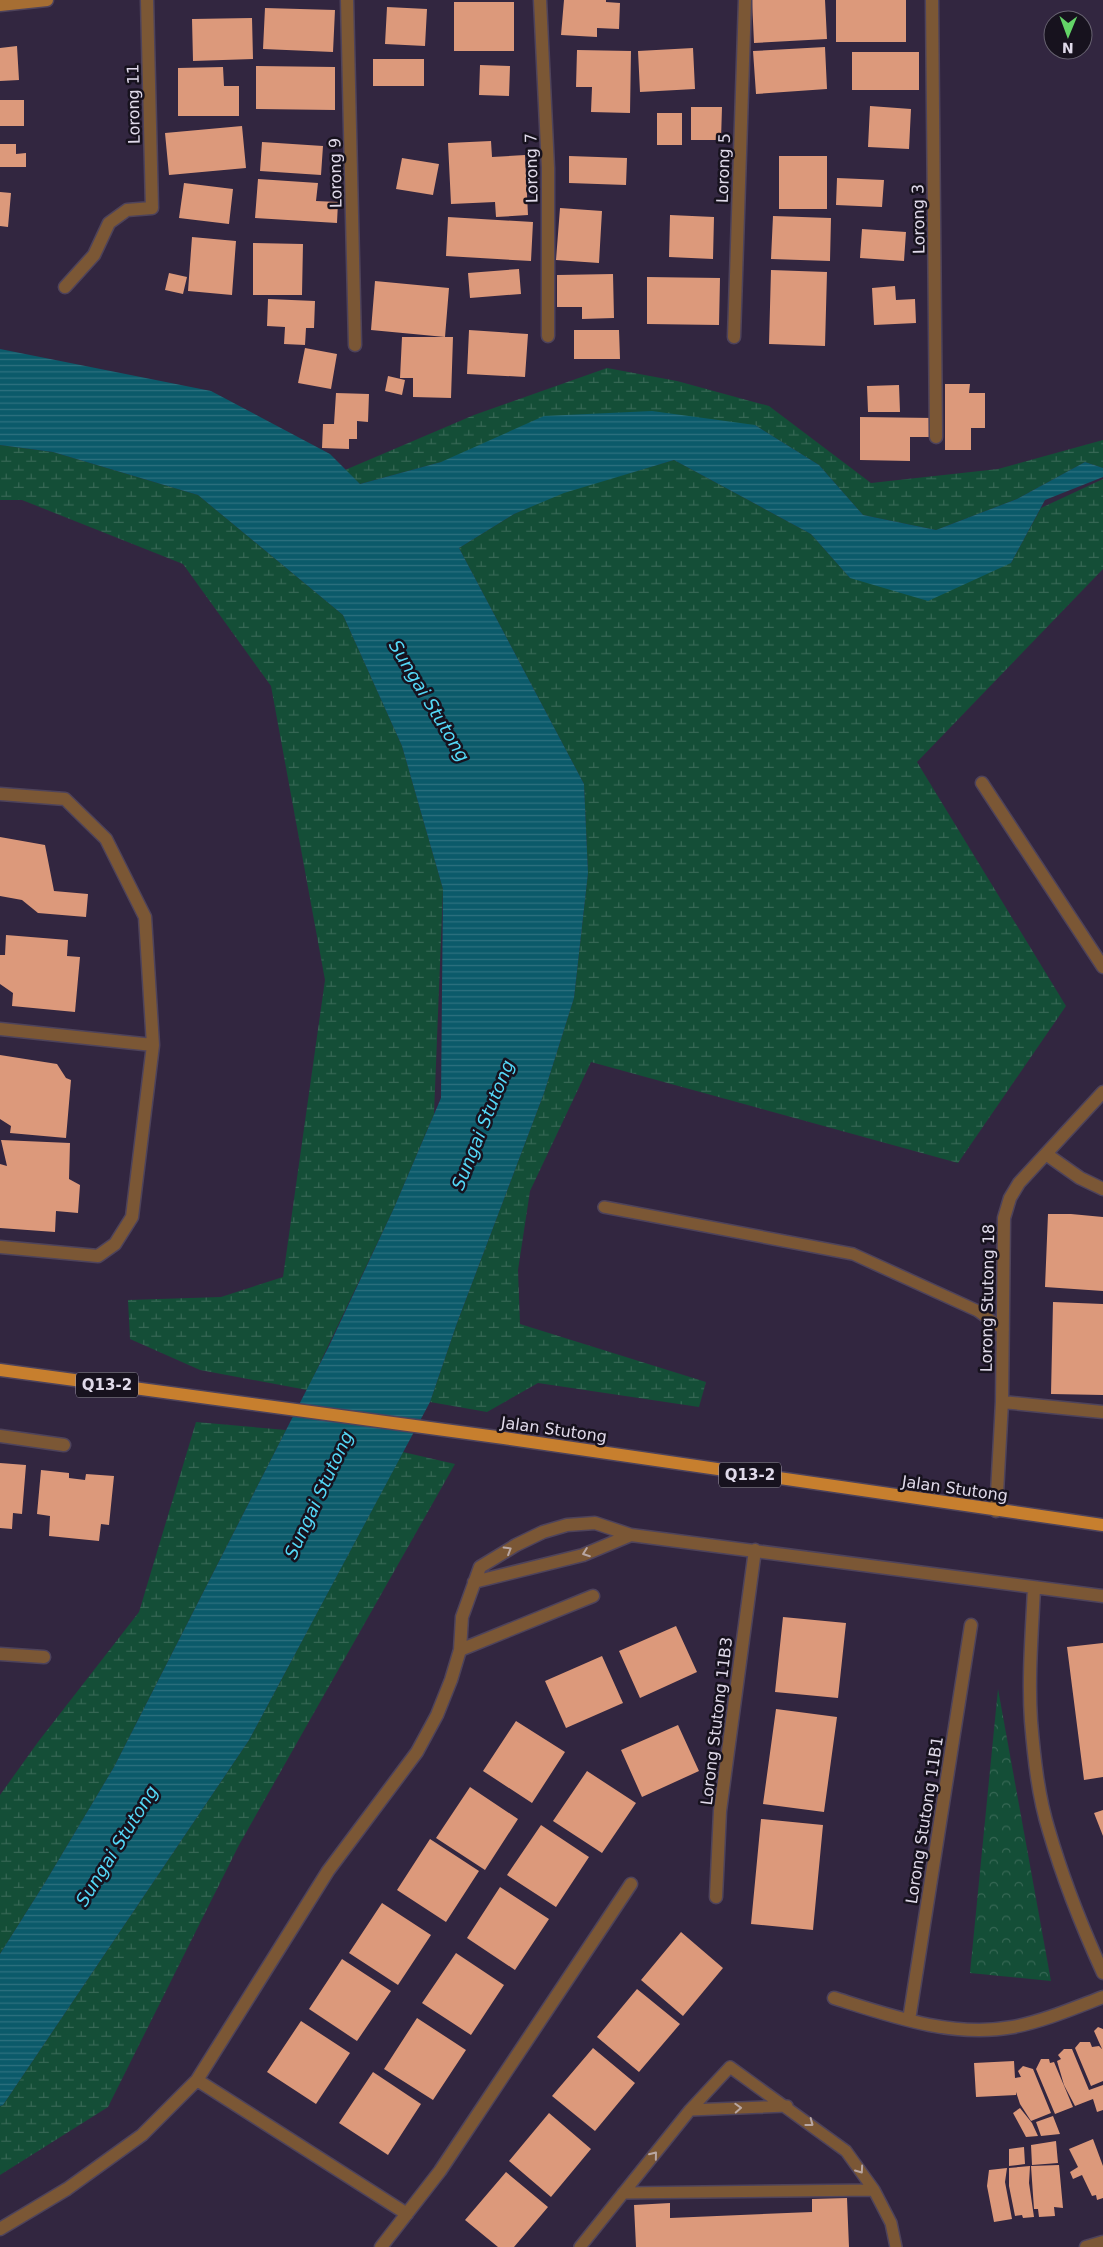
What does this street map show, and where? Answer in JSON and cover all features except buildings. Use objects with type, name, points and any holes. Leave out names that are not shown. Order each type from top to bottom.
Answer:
[{"type":"main road","name":"Jalan Stutong","points":[[0,1370],[504,1438],[996,1511],[1103,1525]]},
{"type":"street","points":[[0,5],[47,0]]},
{"type":"street","name":"Lorong 11","points":[[65,288],[94,256],[109,222],[127,210],[152,208],[147,0]]},
{"type":"street","name":"Lorong 9","points":[[347,0],[355,345]]},
{"type":"street","name":"Lorong 7","points":[[540,0],[548,168],[548,336]]},
{"type":"street","name":"Lorong 5","points":[[734,338],[745,0]]},
{"type":"street","name":"Lorong 3","points":[[932,0],[936,438]]},
{"type":"street","points":[[982,783],[1103,968]]},
{"type":"street","points":[[0,794],[65,799],[106,839],[145,917],[152,1044],[132,1217],[115,1244],[98,1256],[0,1247]]},
{"type":"street","points":[[0,1029],[152,1044]]},
{"type":"street","name":"Lorong Stutong 18","points":[[996,1511],[1002,1402],[1004,1218],[1010,1198],[1019,1183],[1103,1092]]},
{"type":"street","points":[[1046,1154],[1080,1178],[1103,1189]]},
{"type":"street","points":[[1002,1402],[1103,1412]]},
{"type":"street","points":[[0,1436],[64,1445]]},
{"type":"street","points":[[0,2229],[67,2189],[142,2135],[197,2080],[328,1871],[417,1752],[437,1715],[460,1650],[462,1618],[480,1567],[516,1545],[567,1525],[595,1523],[631,1535],[1103,1596]]},
{"type":"street","points":[[474,1582],[583,1555],[631,1535]]},
{"type":"street","name":"Lorong Stutong 11B3","points":[[716,1897],[720,1811],[755,1550]]},
{"type":"street","points":[[1034,1588],[1030,1666],[1031,1720],[1037,1770],[1048,1830],[1088,1940],[1103,1973]]},
{"type":"street","points":[[460,1650],[593,1596]]},
{"type":"street","name":"Lorong Stutong 11B1","points":[[909,2020],[971,1625]]},
{"type":"street","points":[[0,1654],[44,1657]]},
{"type":"street","points":[[381,2247],[440,2172],[632,1884]]},
{"type":"street","points":[[834,1998],[909,2020],[939,2026],[970,2029],[1012,2027],[1049,2017],[1103,1997]]},
{"type":"street","points":[[197,2080],[407,2214]]},
{"type":"street","points":[[1086,2247],[1103,2242]]},
{"type":"lane","points":[[604,1207],[853,1254],[978,1311],[1002,1329]]},
{"type":"lane","points":[[580,2247],[690,2110],[730,2067],[846,2151],[874,2190],[891,2222],[896,2247]]},
{"type":"lane","points":[[690,2110],[786,2106]]},
{"type":"lane","points":[[623,2193],[874,2190]]},
{"type":"green space","points":[[607,368],[677,381],[769,406],[871,483],[998,469],[1103,440],[1103,468],[1085,462],[1017,499],[936,530],[863,515],[819,465],[755,425],[441,462],[360,484],[345,470],[474,415]]},
{"type":"green space","points":[[0,445],[53,452],[198,495],[343,615],[402,746],[443,889],[434,1114],[394,1208],[307,1390],[200,1370],[130,1339],[128,1300],[221,1297],[283,1277],[325,980],[271,686],[183,564],[22,500],[0,500]]},
{"type":"green space","points":[[674,460],[811,534],[850,578],[1011,563],[1041,508],[1103,479],[1103,569],[917,762],[1066,1006],[958,1163],[591,1062],[530,1191],[518,1270],[520,1324],[706,1382],[699,1407],[538,1383],[487,1412],[430,1402],[457,1323],[544,1093],[574,998],[588,873],[584,784],[459,548],[514,514],[564,492]]},
{"type":"green space","points":[[196,1422],[286,1430],[114,1767],[0,1954],[0,1795],[38,1742],[139,1612]]},
{"type":"green space","points":[[403,1452],[455,1464],[239,1845],[108,2107],[0,2175],[0,2106],[3,2105],[249,1740]]},
{"type":"green space","points":[[998,1689],[1051,1981],[970,1973]]},
{"type":"water","name":"Sungai Stutong","points":[[0,349],[211,391],[330,454],[360,484],[441,462],[544,416],[652,411],[755,425],[819,465],[863,515],[936,530],[1017,499],[1085,462],[1103,468],[1103,477],[1045,500],[1011,563],[928,601],[850,578],[811,534],[674,460],[564,493],[514,514],[459,548],[584,784],[588,873],[574,998],[544,1093],[457,1323],[430,1402],[249,1740],[3,2105],[0,2106],[0,1954],[114,1767],[329,1346],[394,1208],[441,1098],[443,889],[402,746],[343,615],[198,495],[53,452],[0,445]]}]
